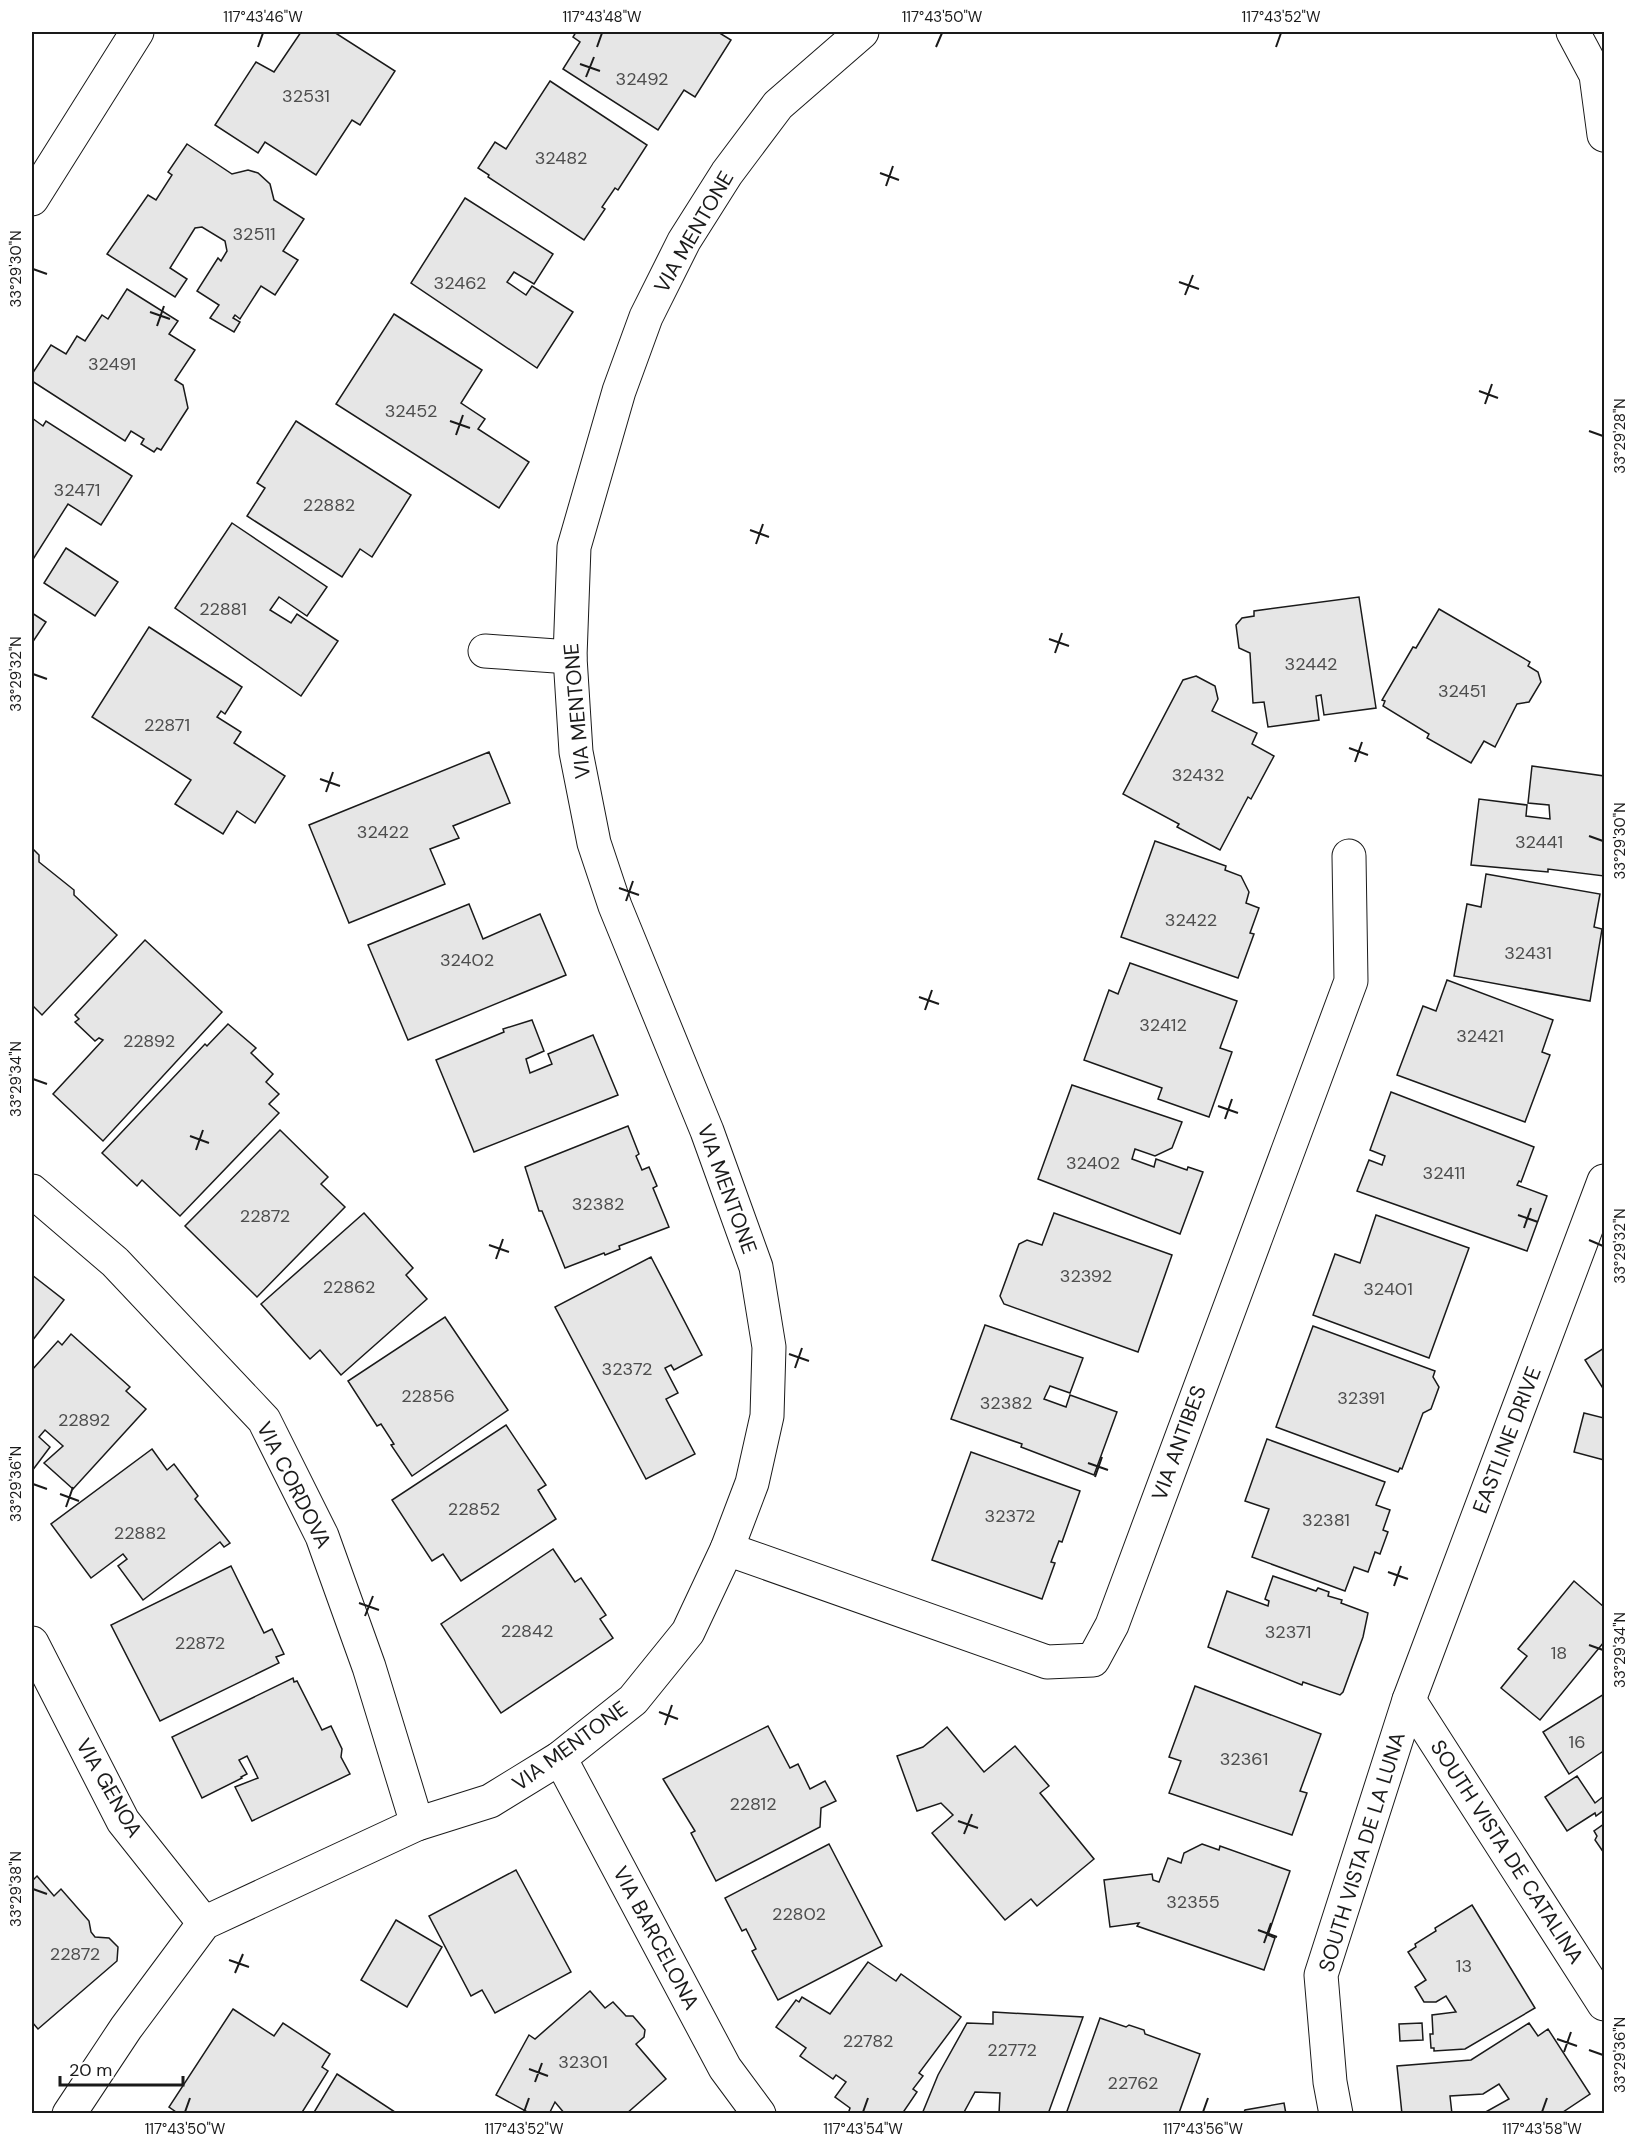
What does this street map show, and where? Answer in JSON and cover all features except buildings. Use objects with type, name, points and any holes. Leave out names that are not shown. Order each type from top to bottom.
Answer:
[{"type":"main road","points":[[32,199],[137,32]]},
{"type":"main road","name":"VIA MENTONE","points":[[69,2114],[126,2028],[204,1923],[417,1824],[490,1801],[560,1758],[633,1701],[688,1632],[727,1549],[752,1483],[767,1416],[769,1347],[756,1267],[707,1131],[615,906],[594,843],[576,752],[570,657],[574,547],[596,466],[646,316],[684,240],[727,173],[778,105],[862,32]]},
{"type":"main road","points":[[1573,32],[1600,78],[1605,135]]},
{"type":"main road","points":[[485,651],[570,657]]},
{"type":"main road","name":"VIA ANTIBES","points":[[727,1549],[1047,1662],[1094,1660],[1112,1625],[1351,981],[1349,856]]},
{"type":"main road","name":"EASTLINE DRIVE","points":[[1409,1700],[1605,1181]]},
{"type":"main road","name":"VIA CORDOVA","points":[[32,1191],[115,1262],[264,1420],[322,1536],[369,1667],[417,1824]]},
{"type":"main road","name":"VIA GENOA","points":[[32,1643],[123,1821],[204,1923]]},
{"type":"main road","name":"SOUTH VISTA DE CATALINA","points":[[1409,1700],[1605,2004]]},
{"type":"main road","name":"SOUTH VISTA DE LA LUNA","points":[[1336,2114],[1330,2082],[1321,1975],[1409,1700]]},
{"type":"main road","name":"VIA BARCELONA","points":[[560,1758],[725,2068],[759,2114]]}]
